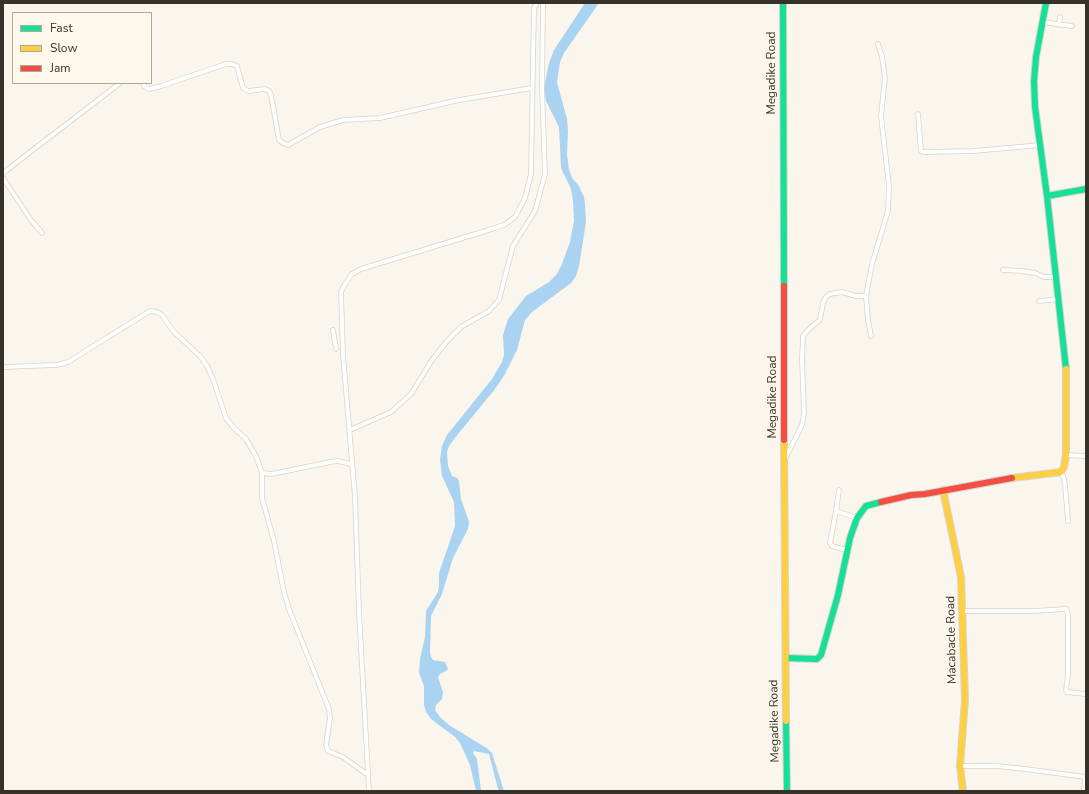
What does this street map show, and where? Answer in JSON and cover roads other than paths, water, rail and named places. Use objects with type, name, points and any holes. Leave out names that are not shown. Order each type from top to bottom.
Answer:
[{"type":"street","points":[[369,791],[358,596],[355,497],[351,464],[350,430],[343,355],[341,292],[352,274],[361,269],[504,225],[514,217],[525,198],[531,174],[534,8],[537,3]]},
{"type":"street","points":[[350,430],[391,412],[411,394],[432,360],[448,340],[461,327],[489,311],[499,300],[513,246],[535,211],[545,174],[542,88],[543,3]]},
{"type":"street","name":"Megadike Road","points":[[783,3],[787,791]]},
{"type":"street","points":[[1046,3],[1036,56],[1034,81],[1035,107],[1057,277],[1066,362],[1066,462],[1061,472],[1065,484],[1068,521]]},
{"type":"street","points":[[1059,25],[1060,17]]},
{"type":"street","points":[[1042,22],[1072,26]]},
{"type":"street","points":[[871,336],[866,296],[872,264],[888,211],[889,186],[881,116],[885,78],[882,57],[878,44]]},
{"type":"street","points":[[143,84],[144,86],[149,88],[161,86],[226,64],[237,66],[243,88],[248,91],[269,91],[279,140],[283,144],[288,145],[320,127],[343,120],[380,118],[459,100],[532,88]]},
{"type":"street","points":[[3,173],[119,84]]},
{"type":"street","points":[[918,114],[921,151],[923,152],[974,151],[1040,145]]},
{"type":"street","points":[[4,181],[31,220],[42,233]]},
{"type":"street","points":[[1047,196],[1086,189]]},
{"type":"street","points":[[1003,270],[1035,273],[1044,277],[1057,277]]},
{"type":"street","points":[[785,459],[800,431],[803,419],[803,336],[820,320],[823,303],[826,297],[830,294],[842,292],[856,296],[866,296]]},
{"type":"street","points":[[1039,301],[1059,299]]},
{"type":"street","points":[[3,367],[57,365],[68,362],[150,311],[157,312],[162,315],[174,332],[200,356],[208,366],[226,418],[252,446],[262,473],[262,498],[274,542],[284,592],[292,617],[329,709],[330,718],[326,745],[328,751],[343,757],[368,775]]},
{"type":"street","points":[[333,330],[336,349]]},
{"type":"street","points":[[1066,456],[1086,456]]},
{"type":"street","points":[[262,473],[272,474],[338,461],[351,464]]},
{"type":"street","points":[[786,658],[817,658],[821,655],[838,596],[846,550],[857,518],[862,509],[871,504],[943,490],[1009,478],[1061,472]]},
{"type":"street","points":[[839,490],[830,544],[846,550]]},
{"type":"street","name":"Macabacle Road","points":[[943,490],[962,577],[965,700],[960,766],[963,791]]},
{"type":"street","points":[[836,511],[857,518]]},
{"type":"street","points":[[963,611],[1034,611],[1066,609],[1068,615],[1066,690],[1067,692],[1086,694]]},
{"type":"street","points":[[960,766],[997,766],[1076,775],[1085,777],[1084,791]]},
{"type":"water","points":[[585,3],[599,3],[564,53],[560,62],[557,82],[567,119],[567,155],[569,169],[572,178],[579,186],[584,197],[585,204],[586,222],[576,276],[571,283],[532,312],[525,320],[517,350],[505,374],[495,389],[454,439],[447,452],[448,466],[452,476],[457,478],[459,481],[461,499],[469,522],[468,529],[453,558],[442,594],[431,616],[430,652],[433,660],[445,662],[448,669],[438,677],[443,692],[442,699],[436,705],[435,710],[449,725],[492,753],[504,791],[499,791],[498,789],[489,754],[474,751],[473,753],[477,759],[481,790],[476,791],[470,765],[460,743],[455,737],[431,719],[426,712],[424,705],[424,686],[419,673],[420,659],[425,637],[426,611],[438,592],[439,573],[455,526],[454,502],[442,476],[440,459],[442,446],[447,435],[492,379],[502,362],[504,355],[503,335],[508,319],[526,296],[549,282],[557,274],[570,242],[574,221],[571,189],[561,168],[559,127],[546,101],[544,88],[549,63],[554,50]]}]
